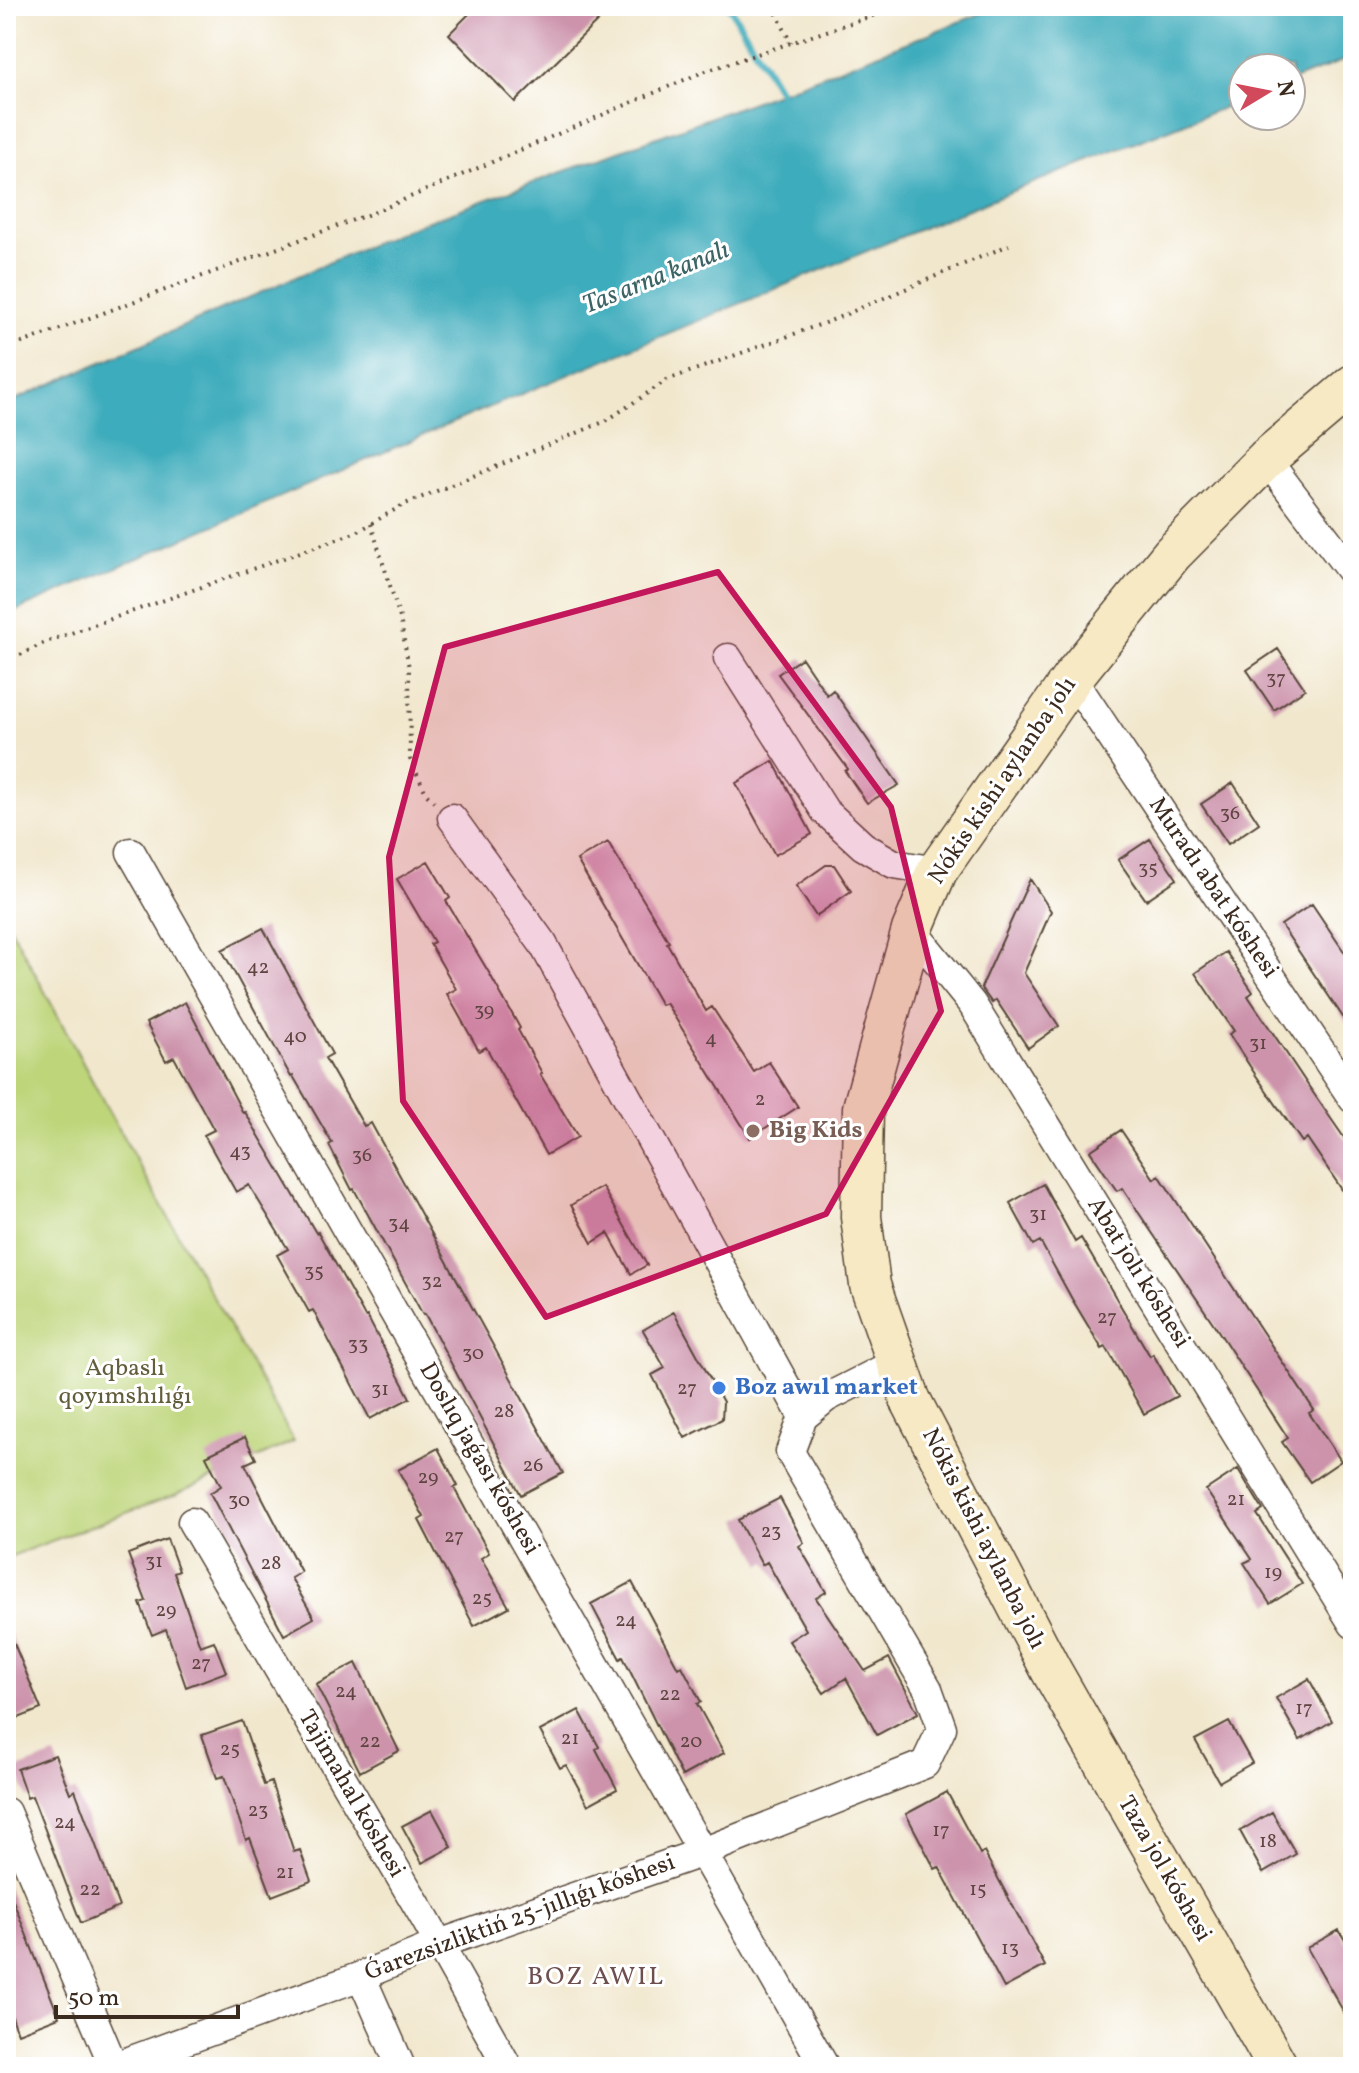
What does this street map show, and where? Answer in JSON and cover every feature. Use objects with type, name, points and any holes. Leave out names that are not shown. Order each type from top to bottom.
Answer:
[{"type":"main road","name":"Nókis kishi aylanba jolı","points":[[1051,1670],[910,1399],[870,1285],[861,1217],[863,1108],[912,930],[937,871],[1072,678],[1172,554],[1266,459],[1353,385]]},
{"type":"main road","name":"Taza jol kóshesi","points":[[1051,1670],[1278,2067]]},
{"type":"street","points":[[1266,459],[1353,574]]},
{"type":"street","points":[[728,658],[825,811],[863,846],[894,864],[937,871]]},
{"type":"street","name":"Muradı abat kóshesi","points":[[1072,678],[1353,1099]]},
{"type":"street","points":[[452,818],[543,944],[803,1417],[826,1398],[897,1362]]},
{"type":"street","name":"Doslıq jaǵası kóshesi","points":[[131,852],[825,2067]]},
{"type":"street","name":"Abat jolı kóshesi","points":[[912,930],[972,1004],[1350,1611]]},
{"type":"street","name":"Ǵarezsizliktiń 25-jıllıǵı kóshesi","points":[[114,2067],[439,1944],[703,1852],[925,1764],[942,1728],[928,1689],[790,1452],[803,1417]]},
{"type":"street","name":"Tajimahal kóshesi","points":[[192,1522],[508,2067]]},
{"type":"street","points":[[6,1812],[114,2067]]},
{"type":"street","points":[[361,1976],[401,2067]]},
{"type":"path","points":[[773,6],[791,44]]},
{"type":"path","points":[[6,349],[375,212],[703,72],[902,6]]},
{"type":"path","points":[[6,662],[46,642],[342,537],[403,505],[606,421],[667,380],[830,321],[1009,245]]},
{"type":"path","points":[[371,524],[400,618],[409,668],[410,759],[427,795],[452,818]]},
{"type":"highlighted area","points":[[718,572],[891,807],[941,1011],[826,1214],[546,1317],[403,1101],[389,857],[445,647]]},
{"type":"green space","name":"Aqbaslı qoyımshılıǵı","points":[[6,919],[108,1110],[294,1441],[177,1494],[6,1558]]},
{"type":"water","name":"Tas arna kanalı","points":[[1000,6],[1353,6],[1353,57],[1307,75],[1307,52],[1227,52],[1227,106],[995,198],[466,417],[6,615],[6,404],[401,231],[780,92]]},
{"type":"building","points":[[477,6],[613,6],[515,102],[449,34]]},
{"type":"building","points":[[1278,649],[1305,689],[1274,710],[1247,670]]},
{"type":"building","points":[[802,658],[827,695],[833,690],[899,785],[867,803],[845,771],[848,769],[778,674]]},
{"type":"building","points":[[773,761],[812,834],[775,855],[736,783]]},
{"type":"building","points":[[1233,783],[1259,823],[1228,844],[1201,804]]},
{"type":"building","points":[[1150,839],[1177,879],[1146,900],[1118,860]]},
{"type":"building","points":[[608,842],[669,942],[706,1011],[712,1007],[754,1072],[769,1062],[798,1107],[750,1138],[666,1003],[661,1005],[577,860]]},
{"type":"building","points":[[428,861],[450,898],[446,901],[520,1028],[518,1030],[540,1074],[578,1137],[546,1155],[486,1047],[479,1051],[447,994],[456,989],[430,944],[434,942],[397,879]]},
{"type":"building","points":[[826,865],[834,865],[851,891],[816,916],[796,886]]},
{"type":"building","points":[[1030,879],[1051,911],[1024,973],[1059,1026],[1028,1048],[996,1000],[992,1003],[981,988]]},
{"type":"building","points":[[1312,904],[1353,965],[1353,1032],[1281,925]]},
{"type":"building","points":[[263,928],[332,1054],[325,1058],[364,1126],[371,1123],[563,1473],[521,1495],[425,1314],[352,1190],[329,1145],[332,1143],[291,1077],[222,950]]},
{"type":"building","points":[[1226,952],[1253,992],[1248,996],[1345,1139],[1353,1134],[1353,1206],[1307,1138],[1302,1142],[1255,1074],[1229,1034],[1234,1031],[1195,973]]},
{"type":"building","points":[[185,1002],[243,1113],[318,1232],[410,1398],[370,1419],[313,1310],[309,1312],[277,1255],[288,1249],[249,1185],[236,1192],[204,1135],[214,1130],[174,1057],[166,1061],[146,1023]]},
{"type":"building","points":[[1121,1130],[1154,1179],[1159,1175],[1314,1410],[1309,1413],[1341,1461],[1310,1482],[1282,1442],[1288,1438],[1213,1323],[1122,1188],[1117,1191],[1090,1151]]},
{"type":"building","points":[[1043,1184],[1075,1242],[1081,1238],[1177,1396],[1144,1414],[1106,1347],[1102,1349],[1040,1241],[1033,1245],[1010,1203]]},
{"type":"building","points":[[602,1187],[647,1265],[631,1274],[608,1233],[592,1243],[571,1205]]},
{"type":"building","points":[[674,1312],[723,1402],[722,1419],[685,1438],[652,1375],[665,1368],[643,1330]]},
{"type":"building","points":[[245,1437],[256,1459],[245,1464],[301,1572],[291,1578],[314,1618],[284,1635],[210,1493],[221,1486],[206,1456]]},
{"type":"building","points":[[438,1448],[458,1486],[454,1488],[489,1553],[481,1558],[509,1607],[474,1626],[419,1520],[424,1517],[398,1470]]},
{"type":"building","points":[[1238,1469],[1263,1510],[1257,1514],[1302,1584],[1270,1604],[1244,1563],[1252,1559],[1206,1490]]},
{"type":"building","points":[[780,1498],[804,1543],[799,1546],[826,1592],[816,1598],[865,1671],[889,1658],[918,1713],[877,1735],[846,1678],[824,1693],[789,1641],[806,1630],[767,1562],[762,1565],[738,1520]]},
{"type":"building","points":[[167,1539],[179,1571],[174,1573],[200,1646],[214,1641],[226,1672],[186,1687],[166,1629],[152,1635],[140,1603],[146,1601],[128,1554]]},
{"type":"building","points":[[632,1582],[678,1668],[682,1666],[701,1702],[697,1704],[724,1753],[682,1776],[623,1657],[620,1659],[591,1604]]},
{"type":"building","points":[[6,1624],[41,1709],[6,1723]]},
{"type":"building","points":[[356,1663],[399,1751],[360,1772],[316,1684]]},
{"type":"building","points":[[1309,1679],[1332,1721],[1300,1740],[1276,1698]]},
{"type":"building","points":[[579,1710],[617,1789],[588,1805],[566,1765],[560,1768],[540,1731]]},
{"type":"building","points":[[242,1721],[264,1785],[271,1782],[294,1852],[300,1850],[311,1881],[272,1896],[250,1838],[246,1840],[224,1776],[217,1778],[202,1735]]},
{"type":"building","points":[[1229,1722],[1252,1763],[1219,1782],[1195,1740]]},
{"type":"building","points":[[55,1755],[70,1793],[75,1790],[119,1907],[81,1923],[32,1796],[27,1798],[17,1769]]},
{"type":"building","points":[[947,1792],[980,1854],[984,1852],[1045,1966],[1004,1988],[939,1867],[935,1869],[906,1814]]},
{"type":"building","points":[[432,1810],[452,1847],[422,1863],[402,1826]]},
{"type":"building","points":[[1272,1812],[1296,1854],[1263,1873],[1240,1831]]},
{"type":"building","points":[[6,1883],[59,2017],[18,2033],[6,2001]]},
{"type":"building","points":[[1339,1930],[1353,1954],[1353,2028],[1307,1948]]},
{"type":"waterway","points":[[727,6],[780,92]]},
{"type":"place","name":"Big Kids","points":[[753,1131]]},
{"type":"place","name":"Boz awıl market","points":[[719,1388]]},
{"type":"district","name":"BOZ AWIL","points":[[596,1977]]}]
